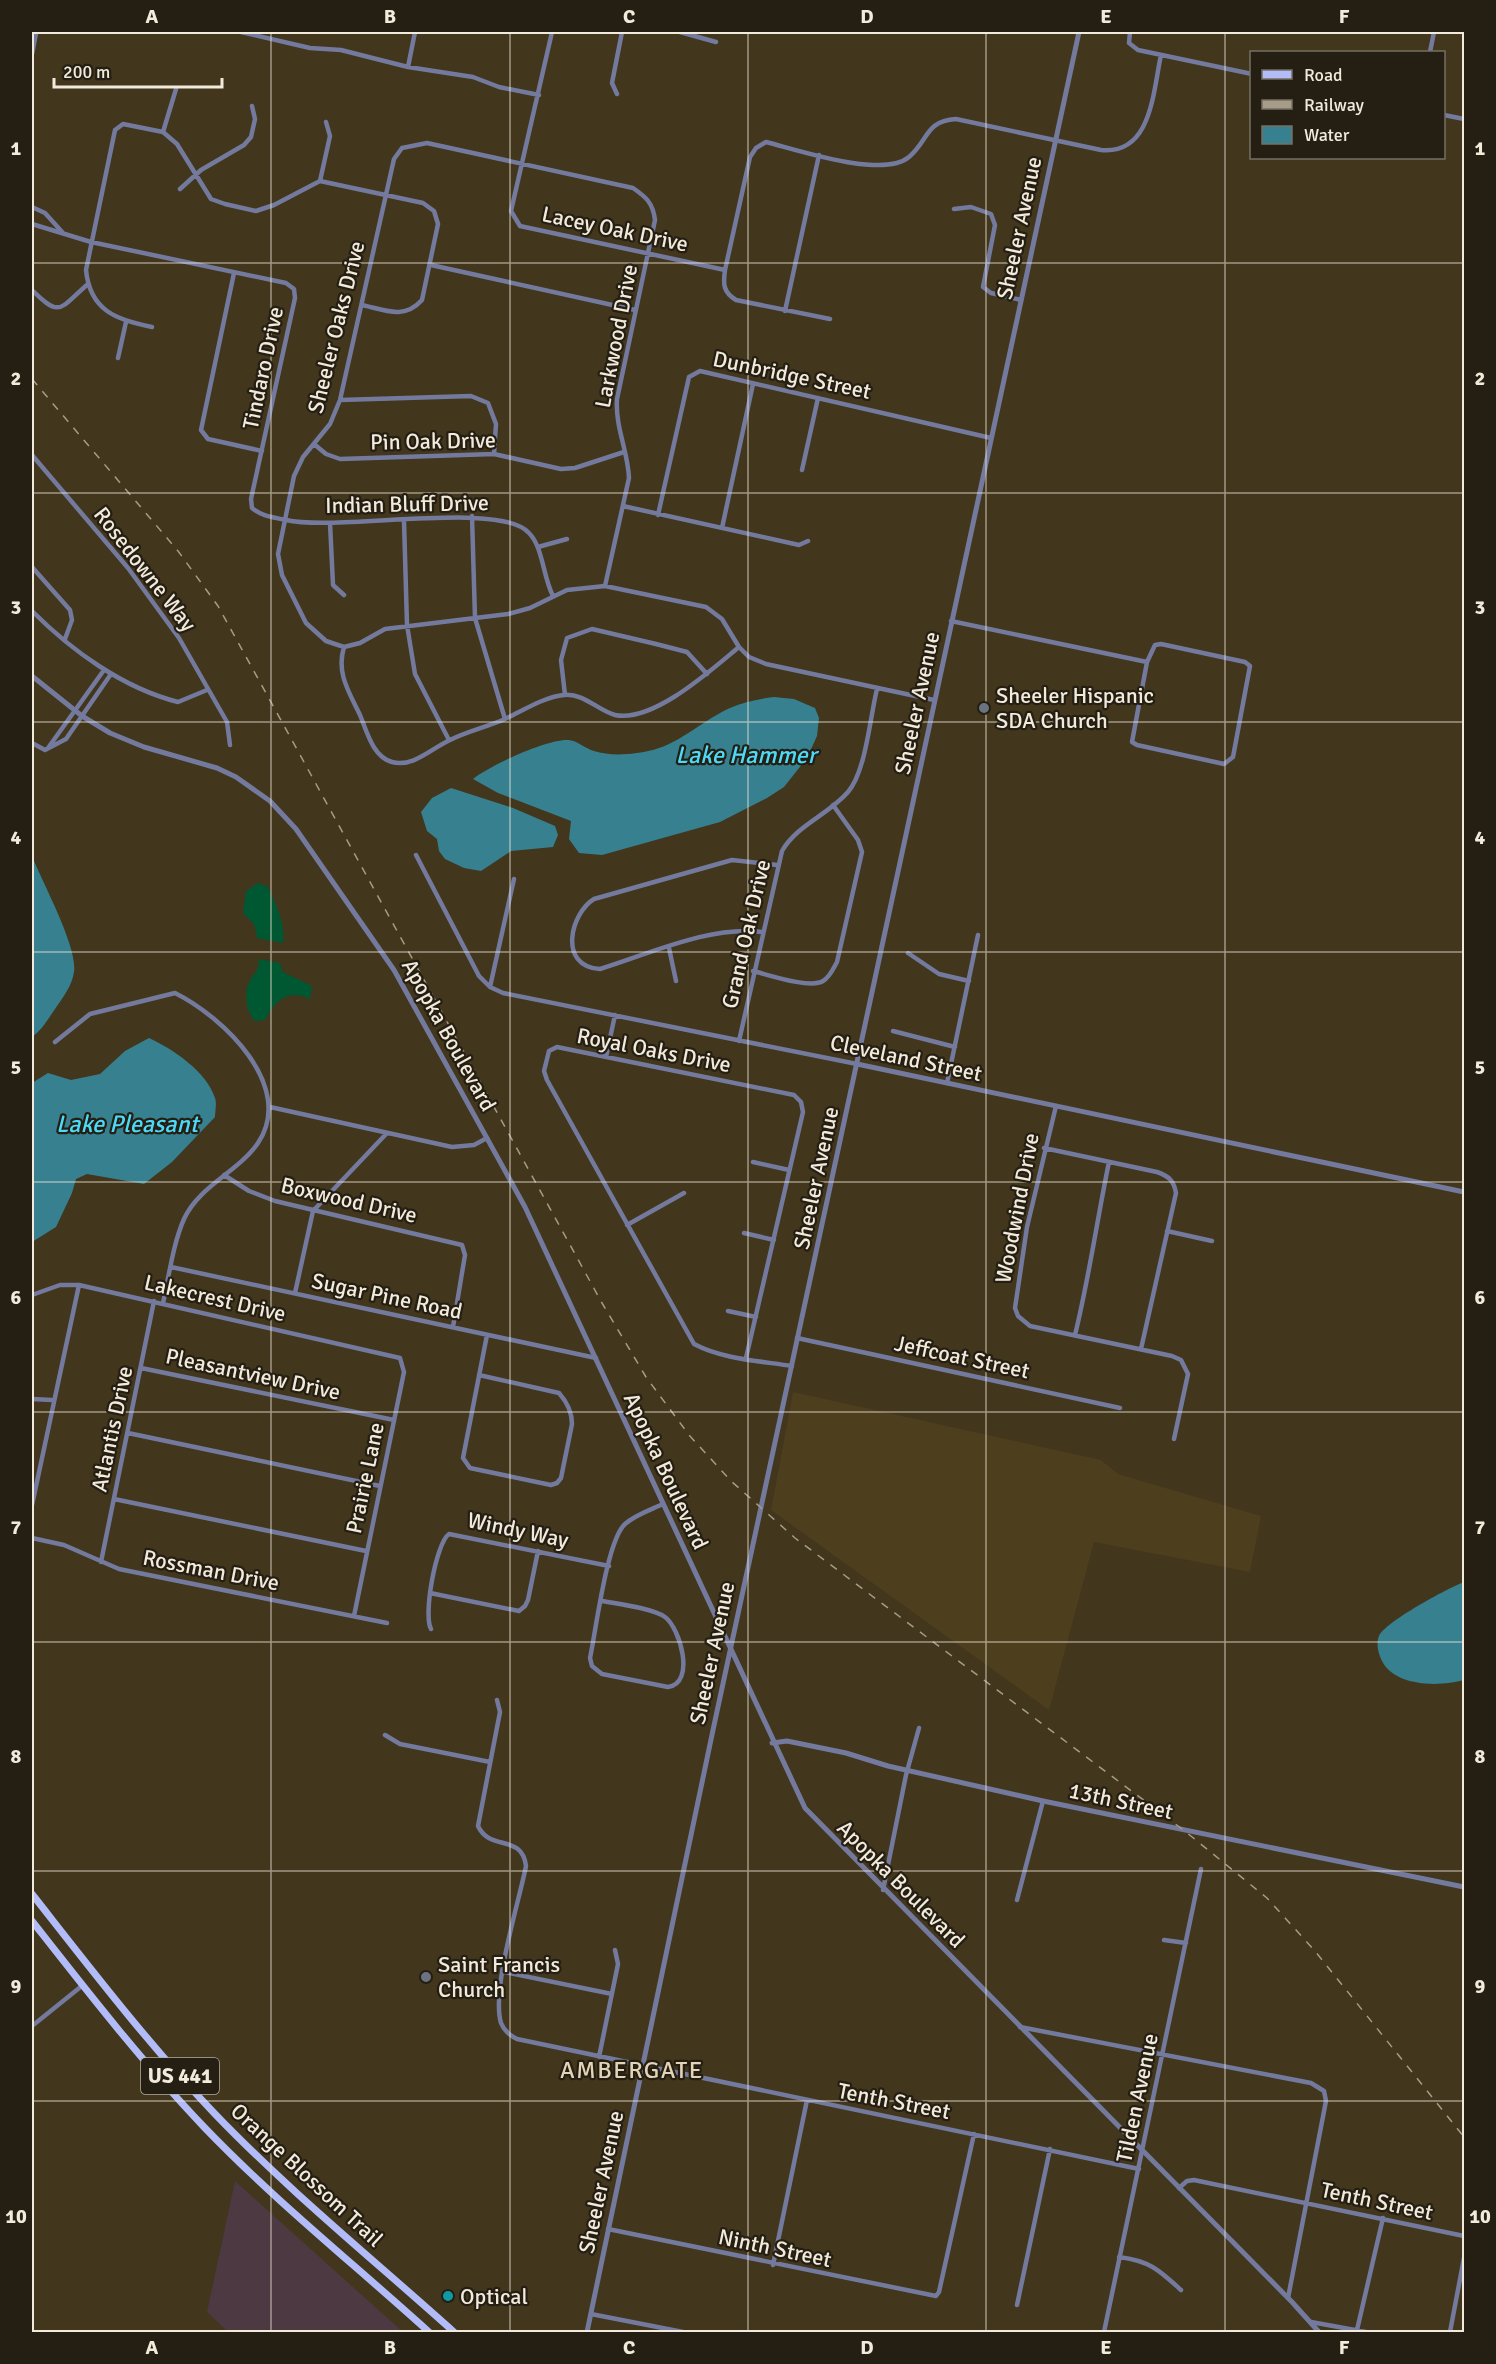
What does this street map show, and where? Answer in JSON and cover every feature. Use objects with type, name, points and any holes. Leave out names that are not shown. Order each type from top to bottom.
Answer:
[{"type":"main road","name":"Orange Blossom Trail","points":[[32,1894],[96,1975],[191,2088],[297,2193],[454,2332]]},
{"type":"main road","name":"Orange Blossom Trail","points":[[32,1921],[179,2100],[231,2154],[286,2206],[429,2332]]},
{"type":"main road","points":[[83,1985],[96,1975]]},
{"type":"main road","points":[[179,2100],[191,2088]]},
{"type":"main road","points":[[286,2206],[297,2193]]},
{"type":"main road","points":[[361,2272],[371,2259]]},
{"type":"street","points":[[32,53],[36,32]]},
{"type":"street","points":[[241,32],[310,48],[341,50],[408,68],[473,77],[499,87],[539,94]]},
{"type":"street","points":[[272,39],[274,32]]},
{"type":"street","points":[[408,68],[416,32]]},
{"type":"street","name":"Lacey Oak Drive","points":[[552,32],[511,211],[520,226],[724,270]]},
{"type":"street","points":[[617,94],[612,83],[622,32]]},
{"type":"street","points":[[680,32],[716,42]]},
{"type":"street","name":"Sheeler Avenue","points":[[587,2332],[730,1651],[1079,32]]},
{"type":"street","points":[[1130,32],[1130,43],[1134,48],[1250,74]]},
{"type":"street","points":[[1430,51],[1434,32]]},
{"type":"street","points":[[830,319],[736,300],[727,295],[723,283],[724,270],[750,157],[756,148],[766,142],[875,165],[896,164],[910,156],[926,133],[941,120],[956,119],[1111,151],[1134,142],[1144,128],[1161,55]]},
{"type":"street","points":[[163,132],[176,89]]},
{"type":"street","points":[[180,189],[194,176],[244,145],[251,137],[255,119],[252,106]]},
{"type":"street","points":[[1445,115],[1464,119]]},
{"type":"street","points":[[320,181],[330,136],[326,122]]},
{"type":"street","points":[[152,327],[115,318],[104,309],[88,284],[86,270],[115,130],[123,124],[163,132],[177,144],[194,176],[211,199],[256,211],[274,205],[320,181],[423,203],[434,211],[438,224],[422,300],[414,309],[401,314],[362,305]]},
{"type":"street","name":"Sheeler Oaks Drive","points":[[344,647],[326,641],[306,623],[282,575],[278,554],[294,476],[330,424],[340,400],[394,159],[402,148],[411,144],[428,143],[522,163]]},
{"type":"street","points":[[785,310],[819,155]]},
{"type":"street","name":"Larkwood Drive","points":[[522,163],[633,188],[648,198],[655,220],[617,399],[616,420],[629,478],[605,586]]},
{"type":"street","points":[[32,207],[45,213],[65,236]]},
{"type":"street","points":[[954,209],[971,207],[992,214],[995,225],[983,287],[991,293],[1021,300]]},
{"type":"street","name":"Tindaro Drive","points":[[32,224],[65,236],[286,283],[294,289],[295,298],[251,499],[252,508],[261,515],[285,519]]},
{"type":"street","points":[[431,265],[635,310]]},
{"type":"street","points":[[234,273],[201,430],[208,439],[262,451]]},
{"type":"street","points":[[32,290],[48,306],[55,309],[62,307],[88,284]]},
{"type":"street","points":[[118,358],[126,322]]},
{"type":"street","name":"Dunbridge Street","points":[[658,515],[689,376],[700,371],[991,438]]},
{"type":"street","points":[[722,528],[753,384]]},
{"type":"street","points":[[340,400],[471,396],[488,403],[495,416],[494,454]]},
{"type":"street","points":[[802,470],[818,398]]},
{"type":"street","name":"Pin Oak Drive","points":[[314,444],[326,454],[340,459],[494,454],[561,469],[575,468],[624,452]]},
{"type":"street","name":"Rosedowne Way","points":[[32,455],[128,568],[179,638],[227,722],[230,745]]},
{"type":"street","points":[[623,506],[799,544],[808,541]]},
{"type":"street","points":[[472,516],[475,618],[505,719]]},
{"type":"street","name":"Indian Bluff Drive","points":[[285,519],[298,523],[404,521],[472,516],[504,519],[521,525],[530,533],[538,547],[545,580],[553,596]]},
{"type":"street","points":[[404,521],[407,625],[415,674],[449,740]]},
{"type":"street","points":[[330,523],[333,585],[344,595]]},
{"type":"street","points":[[538,547],[567,539]]},
{"type":"street","points":[[32,567],[70,610],[71,628],[65,639]]},
{"type":"street","points":[[740,647],[707,674],[652,710],[626,717],[610,713],[582,698],[565,695],[532,705],[505,719],[449,740],[407,764],[391,762],[377,753],[343,680],[340,661],[344,647],[360,643],[386,629],[475,618],[530,608],[567,590],[605,586],[706,607],[722,619],[749,657],[766,664],[934,700]]},
{"type":"street","points":[[32,611],[111,675],[178,702],[207,690]]},
{"type":"street","points":[[951,621],[1147,662]]},
{"type":"street","points":[[565,695],[561,660],[567,638],[592,629],[687,652],[707,674]]},
{"type":"street","points":[[1161,644],[1245,662],[1250,666],[1251,672],[1233,757],[1229,762],[1224,764],[1148,748],[1132,742],[1147,662],[1150,650],[1155,645],[1161,644]]},
{"type":"street","points":[[45,750],[53,744],[104,670]]},
{"type":"street","points":[[32,743],[45,750],[54,748],[66,739],[111,675]]},
{"type":"street","name":"Apopka Boulevard","points":[[32,676],[82,716],[127,741],[228,773],[255,789],[279,809],[296,829],[386,957],[543,1244],[772,1743],[805,1808],[1319,2332]]},
{"type":"street","name":"Grand Oak Drive","points":[[739,1041],[777,865],[788,841],[847,794],[859,771],[877,689]]},
{"type":"street","points":[[753,971],[810,984],[822,982],[837,962],[862,852],[858,840],[833,805]]},
{"type":"street","points":[[416,855],[479,976],[490,987]]},
{"type":"street","points":[[762,932],[730,930],[600,969],[580,965],[574,956],[572,947],[579,912],[594,899],[732,860],[777,865]]},
{"type":"street","points":[[490,987],[514,879]]},
{"type":"street","points":[[947,1083],[978,935]]},
{"type":"street","points":[[669,948],[676,981]]},
{"type":"street","points":[[908,953],[939,974],[969,981]]},
{"type":"street","name":"Cleveland Street","points":[[490,987],[503,993],[857,1064],[1464,1192]]},
{"type":"street","points":[[55,1042],[90,1014],[175,993],[215,1020],[250,1057],[267,1089],[270,1107],[266,1126],[257,1144],[198,1199],[184,1219],[163,1303]]},
{"type":"street","points":[[606,1057],[615,1015]]},
{"type":"street","points":[[893,1031],[955,1047]]},
{"type":"street","name":"Royal Oaks Drive","points":[[746,1358],[803,1112],[801,1102],[794,1095],[557,1047],[549,1051],[544,1071],[694,1344],[705,1349],[746,1358],[792,1366]]},
{"type":"street","name":"Woodwind Drive","points":[[1056,1106],[1044,1148],[1027,1227],[1015,1308],[1018,1316],[1030,1326],[1172,1356],[1186,1366],[1187,1382],[1174,1439]]},
{"type":"street","points":[[270,1107],[452,1148],[466,1147],[487,1138]]},
{"type":"street","points":[[295,1293],[313,1211],[387,1133]]},
{"type":"street","points":[[1044,1148],[1157,1172],[1171,1178],[1176,1193],[1141,1349]]},
{"type":"street","points":[[753,1162],[789,1170]]},
{"type":"street","points":[[1075,1335],[1094,1252],[1097,1221],[1109,1162]]},
{"type":"street","name":"Boxwood Drive","points":[[224,1175],[249,1191],[313,1211],[454,1241],[462,1245],[465,1255],[453,1327]]},
{"type":"street","points":[[627,1225],[684,1193]]},
{"type":"street","points":[[1167,1231],[1212,1241]]},
{"type":"street","points":[[744,1233],[774,1240]]},
{"type":"street","name":"Sugar Pine Road","points":[[171,1267],[596,1358]]},
{"type":"street","name":"Lakecrest Drive","points":[[32,1295],[60,1285],[79,1285],[391,1353]]},
{"type":"street","points":[[32,1505],[52,1400],[79,1285]]},
{"type":"street","name":"Atlantis Drive","points":[[100,1562],[154,1301]]},
{"type":"street","points":[[728,1311],[756,1317]]},
{"type":"street","points":[[479,1375],[559,1393],[564,1399],[572,1424],[561,1478],[556,1483],[550,1485],[470,1468],[464,1464],[463,1458],[479,1375],[487,1335]]},
{"type":"street","name":"Jeffcoat Street","points":[[797,1338],[1120,1408]]},
{"type":"street","name":"Prairie Lane","points":[[354,1616],[405,1372],[400,1358],[391,1353]]},
{"type":"street","name":"Pleasantview Drive","points":[[141,1368],[394,1420]]},
{"type":"street","points":[[32,1399],[52,1400]]},
{"type":"street","points":[[128,1433],[380,1486]]},
{"type":"street","points":[[114,1499],[366,1551]]},
{"type":"street","points":[[602,1601],[659,1614],[670,1622],[684,1654],[680,1680],[677,1684],[668,1687],[595,1671],[590,1658],[614,1541],[625,1524],[663,1504]]},
{"type":"street","name":"Windy Way","points":[[431,1629],[427,1622],[430,1593],[441,1544],[449,1534],[609,1566]]},
{"type":"street","name":"Rossman Drive","points":[[32,1539],[64,1545],[119,1569],[387,1623]]},
{"type":"street","points":[[430,1593],[519,1611],[528,1600],[538,1551]]},
{"type":"street","points":[[497,1700],[500,1713],[478,1826],[489,1839],[517,1847],[523,1852],[526,1866],[504,1972],[612,1994]]},
{"type":"street","points":[[883,1890],[908,1771],[920,1728]]},
{"type":"street","points":[[385,1735],[400,1744],[490,1762]]},
{"type":"street","name":"13th Street","points":[[772,1743],[787,1741],[828,1749],[908,1771],[1043,1801],[1464,1887]]},
{"type":"street","points":[[1017,1900],[1043,1801]]},
{"type":"street","name":"Tilden Avenue","points":[[1104,2332],[1202,1869]]},
{"type":"street","points":[[1164,1940],[1186,1943]]},
{"type":"street","points":[[599,2057],[618,1964],[615,1950]]},
{"type":"street","name":"Tenth Street","points":[[504,1972],[500,2016],[507,2034],[517,2039],[1139,2169]]},
{"type":"street","points":[[32,2026],[83,1985]]},
{"type":"street","points":[[1019,2026],[1162,2056],[1311,2083],[1324,2091],[1326,2101],[1288,2298]]},
{"type":"street","points":[[773,2265],[807,2100]]},
{"type":"street","name":"Ninth Street","points":[[608,2229],[773,2265],[936,2296],[939,2292],[974,2134]]},
{"type":"street","points":[[1017,2305],[1050,2149]]},
{"type":"street","name":"Tenth Street","points":[[1179,2188],[1191,2180],[1464,2236]]},
{"type":"street","points":[[1357,2330],[1383,2218]]},
{"type":"street","points":[[1119,2257],[1138,2259],[1154,2266],[1181,2290]]},
{"type":"street","points":[[1450,2332],[1464,2258]]},
{"type":"street","points":[[591,2314],[683,2332]]},
{"type":"street","points":[[1311,2322],[1366,2332]]},
{"type":"shaded area","points":[[793,1392],[1101,1460],[1118,1474],[1261,1516],[1250,1572],[1094,1542],[1049,1710],[771,1510]]},
{"type":"shaded area","points":[[235,2181],[403,2332],[228,2332],[207,2312]]},
{"type":"green space","points":[[258,883],[268,887],[277,908],[282,922],[283,943],[257,938],[254,924],[243,913],[246,891]]},
{"type":"green space","points":[[259,959],[280,963],[283,972],[312,986],[310,999],[295,995],[288,996],[277,1003],[265,1020],[255,1021],[248,1009],[246,994]]},
{"type":"water","name":"Lake Hammer","points":[[774,697],[794,699],[815,708],[819,718],[817,736],[807,758],[784,787],[720,822],[602,855],[579,853],[569,839],[571,821],[498,793],[473,779],[492,767],[547,743],[569,740],[591,750],[608,754],[632,754],[653,750],[673,742],[730,708]]},
{"type":"water","points":[[451,788],[513,808],[555,826],[558,835],[553,847],[511,851],[481,871],[464,868],[445,859],[439,851],[437,839],[427,831],[421,812],[432,798]]},
{"type":"water","points":[[32,856],[71,947],[74,972],[64,996],[45,1024],[32,1037]]},
{"type":"water","name":"Lake Pleasant","points":[[149,1038],[188,1062],[205,1079],[216,1100],[215,1117],[172,1162],[144,1184],[87,1174],[76,1179],[56,1227],[32,1242],[32,1083],[48,1073],[71,1080],[100,1074],[125,1051]]},
{"type":"water","points":[[1464,1582],[1464,1680],[1442,1684],[1418,1683],[1406,1680],[1387,1668],[1378,1648],[1379,1636],[1384,1630],[1418,1606]]},
{"type":"railway","points":[[32,379],[178,551],[218,606],[602,1303],[646,1377],[689,1435],[731,1481],[795,1538],[1186,1832],[1267,1898],[1315,1951],[1464,2137]]},
{"type":"place","name":"Sheeler Hispanic SDA Church","points":[[984,708]]},
{"type":"place","name":"Saint Francis Church","points":[[426,1977]]},
{"type":"place","name":"Optical","points":[[448,2296]]},
{"type":"district","name":"AMBERGATE","points":[[632,2070]]}]
